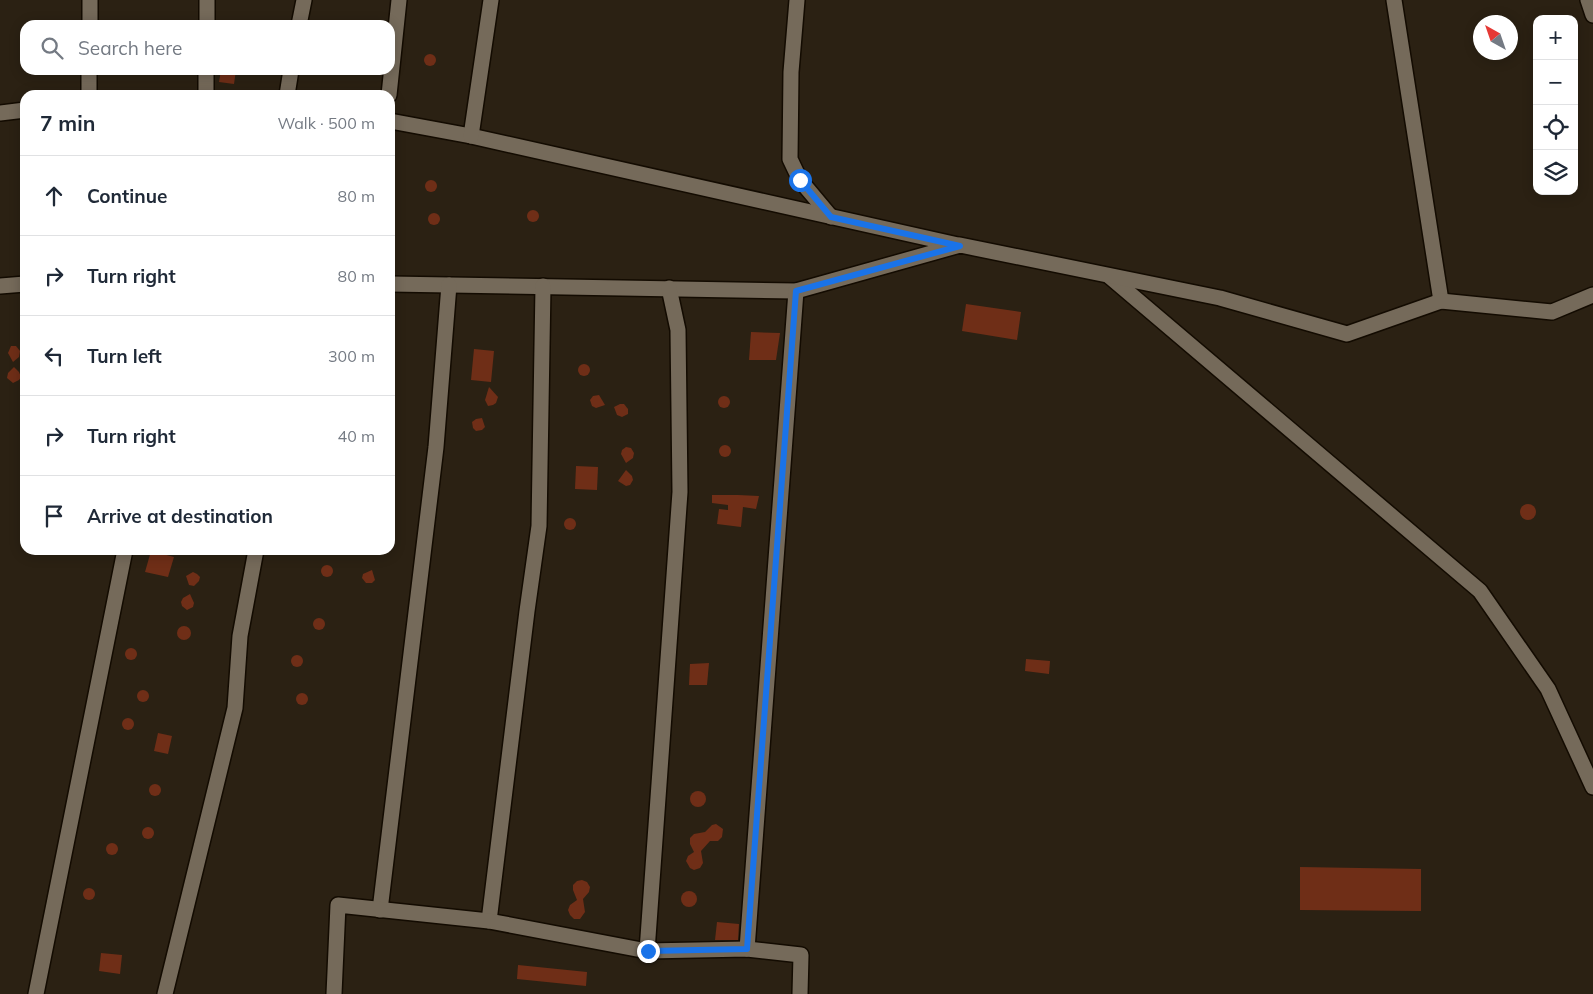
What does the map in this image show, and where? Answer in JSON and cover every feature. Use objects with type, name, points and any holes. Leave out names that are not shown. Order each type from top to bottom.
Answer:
[{"type":"street","points":[[90,0],[90,20]]},
{"type":"street","points":[[207,20],[208,0]]},
{"type":"street","points":[[301,20],[304,0]]},
{"type":"street","points":[[395,32],[398,0]]},
{"type":"street","points":[[471,136],[492,0]]},
{"type":"street","points":[[797,0],[791,72],[790,159],[800,180],[831,217]]},
{"type":"street","points":[[1394,0],[1441,301]]},
{"type":"street","points":[[1588,0],[1593,15]]},
{"type":"street","points":[[89,75],[89,90]]},
{"type":"street","points":[[206,75],[206,90]]},
{"type":"street","points":[[288,90],[290,75]]},
{"type":"street","points":[[389,90],[391,75]]},
{"type":"street","points":[[0,113],[20,111]]},
{"type":"street","points":[[395,122],[471,136],[960,246],[1220,298],[1347,334],[1441,301],[1552,312],[1593,295]]},
{"type":"street","points":[[395,284],[796,291],[960,246]]},
{"type":"street","points":[[1108,275],[1480,591],[1548,689],[1593,787]]},
{"type":"street","points":[[0,286],[20,284]]},
{"type":"street","points":[[380,910],[436,447],[449,285]]},
{"type":"street","points":[[489,921],[539,526],[543,286]]},
{"type":"street","points":[[648,951],[680,492],[678,330],[669,288]]},
{"type":"street","points":[[747,949],[796,291]]},
{"type":"street","points":[[36,994],[124,555]]},
{"type":"street","points":[[165,994],[235,708],[240,636],[255,555]]},
{"type":"street","points":[[334,994],[338,905],[489,921],[648,951],[747,949],[800,954],[800,994]]},
{"type":"building","points":[[432,54],[435,55],[435,65],[428,66],[425,65],[424,58],[425,55]]},
{"type":"building","points":[[220,75],[235,75],[234,84],[219,82]]},
{"type":"building","points":[[433,180],[436,181],[436,191],[429,192],[426,191],[425,184],[426,181]]},
{"type":"building","points":[[535,210],[538,211],[538,221],[531,222],[528,221],[527,214],[528,211]]},
{"type":"building","points":[[436,213],[439,214],[439,224],[432,225],[429,224],[428,217],[429,214]]},
{"type":"building","points":[[966,304],[1021,312],[1017,340],[962,331]]},
{"type":"building","points":[[751,332],[780,333],[776,360],[749,360]]},
{"type":"building","points":[[11,346],[16,346],[20,351],[19,357],[13,362],[8,353]]},
{"type":"building","points":[[474,349],[494,351],[491,382],[471,380]]},
{"type":"building","points":[[586,364],[589,365],[589,375],[582,376],[579,375],[578,368],[579,365]]},
{"type":"building","points":[[14,367],[19,372],[20,378],[13,383],[7,378],[8,373]]},
{"type":"building","points":[[489,387],[498,397],[496,403],[488,406],[485,400]]},
{"type":"building","points":[[599,395],[605,405],[596,408],[592,406],[590,400],[593,396]]},
{"type":"building","points":[[726,396],[729,397],[729,407],[722,408],[719,407],[718,400],[719,397]]},
{"type":"building","points":[[624,404],[628,409],[628,414],[622,417],[617,415],[614,407]]},
{"type":"building","points":[[482,418],[485,427],[482,430],[476,431],[473,428],[472,422]]},
{"type":"building","points":[[727,445],[730,446],[730,456],[723,457],[720,456],[719,449],[720,446]]},
{"type":"building","points":[[626,447],[631,448],[634,453],[633,458],[626,463],[621,454],[622,450]]},
{"type":"building","points":[[576,466],[598,467],[597,490],[575,489]]},
{"type":"building","points":[[626,470],[633,480],[630,485],[626,486],[618,481]]},
{"type":"building","points":[[712,495],[759,496],[756,509],[743,507],[741,527],[717,524],[719,509],[728,510],[728,505],[712,503]]},
{"type":"building","points":[[1525,504],[1531,504],[1536,509],[1534,518],[1525,520],[1520,515],[1520,509]]},
{"type":"building","points":[[572,518],[575,519],[575,529],[568,530],[565,529],[564,522],[565,519]]},
{"type":"building","points":[[150,555],[174,557],[168,577],[145,572]]},
{"type":"building","points":[[329,565],[332,566],[332,576],[325,577],[322,576],[321,569],[322,566]]},
{"type":"building","points":[[372,570],[375,580],[372,583],[366,583],[362,578],[363,574]]},
{"type":"building","points":[[193,572],[200,577],[194,586],[189,585],[186,576]]},
{"type":"building","points":[[190,594],[194,603],[193,607],[187,610],[182,606],[181,602],[183,598]]},
{"type":"building","points":[[321,618],[324,619],[324,629],[317,630],[314,629],[313,622],[314,619]]},
{"type":"building","points":[[184,626],[189,628],[191,633],[189,638],[184,640],[179,638],[177,633],[179,628]]},
{"type":"building","points":[[133,648],[136,649],[136,659],[129,660],[126,659],[125,652],[126,649]]},
{"type":"building","points":[[299,655],[302,656],[302,666],[295,667],[292,666],[291,659],[292,656]]},
{"type":"building","points":[[1026,659],[1050,661],[1049,674],[1025,671]]},
{"type":"building","points":[[709,663],[707,685],[689,685],[690,664]]},
{"type":"building","points":[[145,690],[148,691],[148,701],[141,702],[138,701],[137,694],[138,691]]},
{"type":"building","points":[[304,693],[307,694],[307,704],[300,705],[297,704],[296,697],[297,694]]},
{"type":"building","points":[[130,718],[133,719],[133,729],[126,730],[123,729],[122,722],[123,719]]},
{"type":"building","points":[[158,733],[172,736],[168,754],[154,751]]},
{"type":"building","points":[[157,784],[160,785],[160,795],[153,796],[150,795],[149,788],[150,785]]},
{"type":"building","points":[[695,791],[701,791],[706,796],[704,805],[695,807],[690,802],[690,796]]},
{"type":"building","points":[[716,824],[723,829],[722,837],[718,841],[710,841],[701,851],[703,863],[700,868],[694,870],[690,868],[686,861],[688,856],[694,852],[690,844],[690,838],[694,834],[705,832],[712,825]]},
{"type":"building","points":[[150,827],[153,828],[153,838],[146,839],[143,838],[142,831],[143,828]]},
{"type":"building","points":[[114,843],[117,844],[117,854],[110,855],[107,854],[106,847],[107,844]]},
{"type":"building","points":[[1300,867],[1421,869],[1421,911],[1300,910]]},
{"type":"building","points":[[577,881],[587,882],[590,887],[589,892],[583,899],[585,912],[580,919],[574,919],[568,910],[570,905],[577,900],[573,885]]},
{"type":"building","points":[[91,888],[94,889],[94,899],[87,900],[84,899],[83,892],[84,889]]},
{"type":"building","points":[[686,891],[692,891],[697,896],[695,905],[686,907],[681,902],[681,896]]},
{"type":"building","points":[[717,922],[739,924],[738,940],[715,940]]},
{"type":"building","points":[[101,953],[122,955],[120,974],[99,971]]},
{"type":"building","points":[[518,965],[587,972],[586,986],[517,979]]},
{"type":"route","points":[[648,951],[747,949],[796,291],[960,246],[831,217],[800,180]]}]
